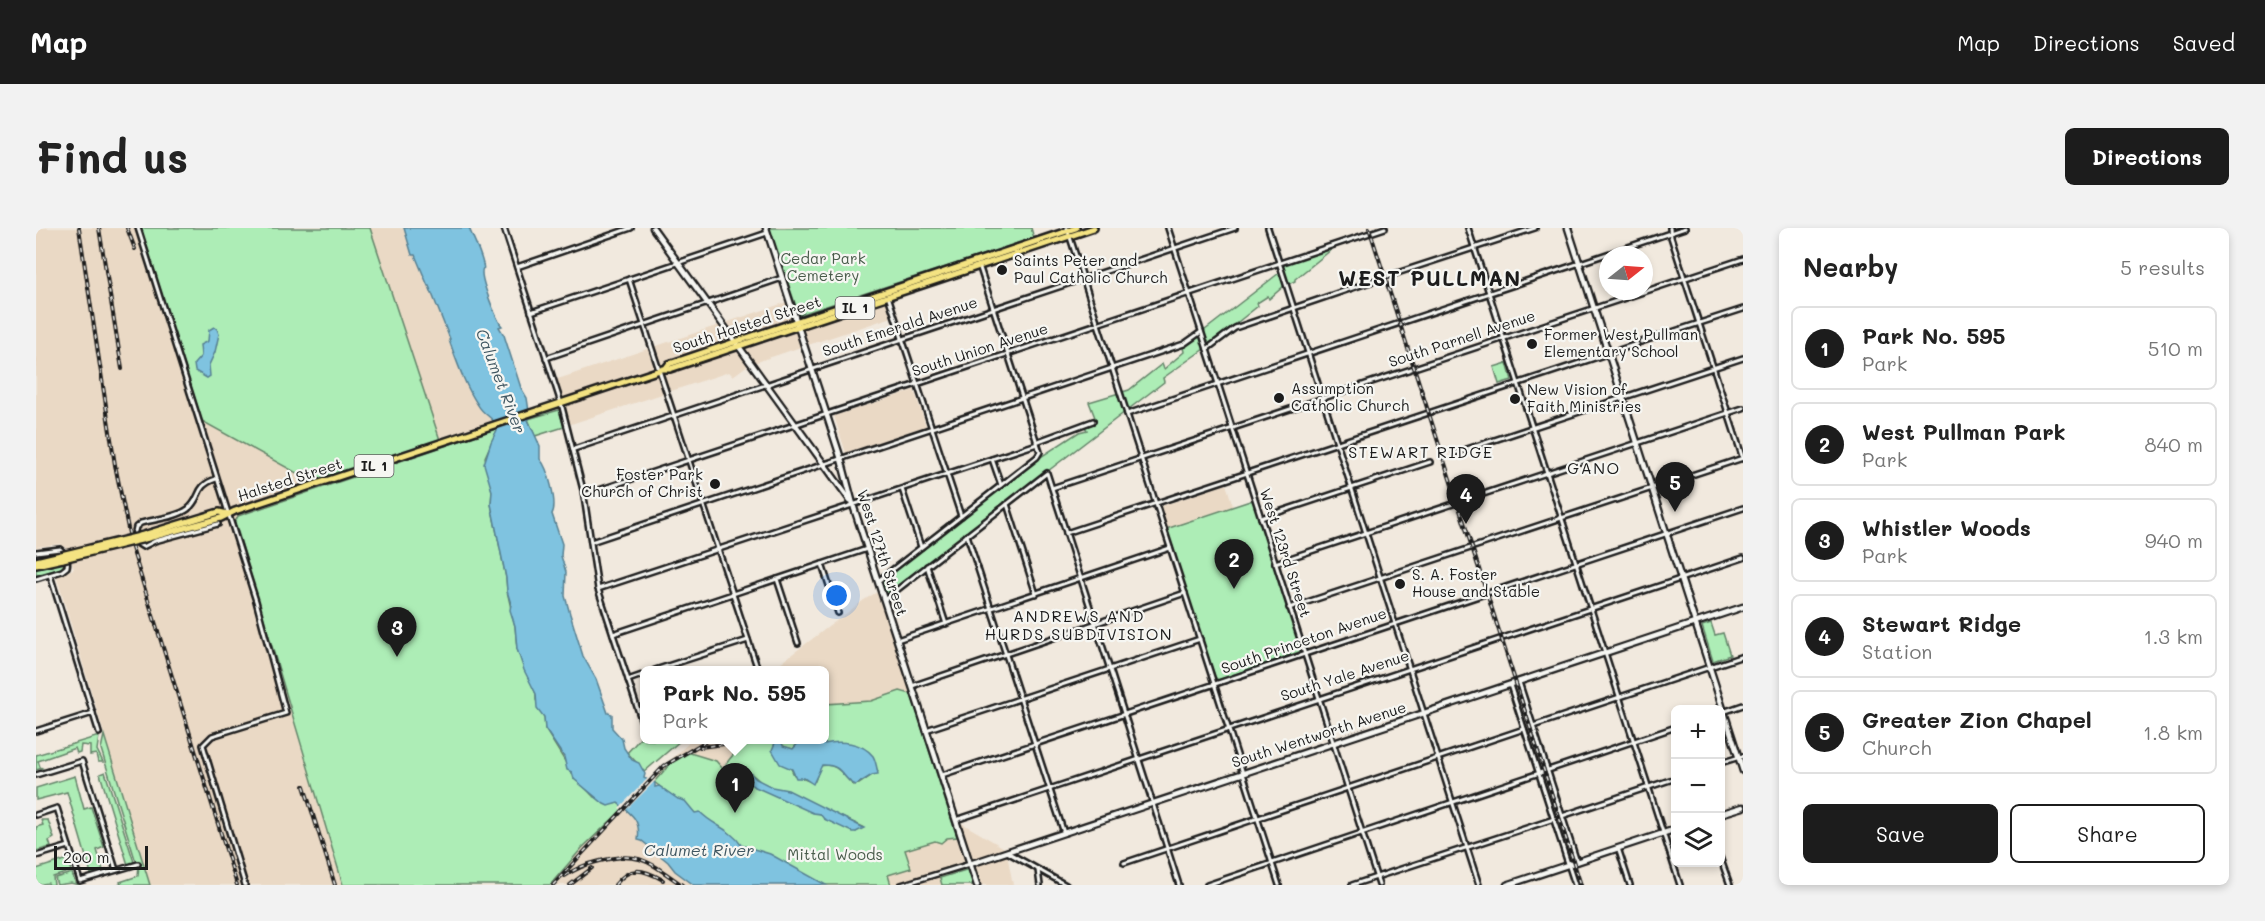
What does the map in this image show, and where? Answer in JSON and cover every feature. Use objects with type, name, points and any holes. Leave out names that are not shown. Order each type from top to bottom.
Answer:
[{"type":"main road","name":"South Halsted Street","points":[[497,424],[659,370],[670,369],[978,264],[1076,228]]},
{"type":"main road","name":"South Halsted Street","points":[[1068,232],[1094,228]]},
{"type":"main road","name":"Halsted Street","points":[[36,563],[221,518],[228,513],[497,424]]},
{"type":"street","points":[[138,228],[269,645],[286,713],[212,736],[203,745],[245,885]]},
{"type":"street","points":[[504,228],[574,449],[584,495],[598,589],[640,714]]},
{"type":"street","points":[[517,267],[632,228]]},
{"type":"street","points":[[653,228],[825,464],[852,505]]},
{"type":"street","name":"West 123rd Street","points":[[1168,228],[1379,885]]},
{"type":"street","name":"South Emerald Avenue","points":[[574,449],[1235,228]]},
{"type":"street","points":[[1268,228],[1479,885]]},
{"type":"street","name":"South Union Avenue","points":[[584,495],[1384,228]]},
{"type":"street","points":[[1468,228],[1680,885]]},
{"type":"street","points":[[1388,276],[1534,228]]},
{"type":"street","points":[[1568,228],[1710,667],[1720,705]]},
{"type":"street","points":[[1127,414],[1580,263],[1671,230],[1685,228]]},
{"type":"street","points":[[531,312],[678,263],[766,230]]},
{"type":"street","name":"West 127th Street","points":[[766,230],[841,459],[852,505],[977,885]]},
{"type":"street","points":[[1289,608],[1743,458],[1684,278],[1671,230]]},
{"type":"street","points":[[1068,232],[1279,885]]},
{"type":"street","name":"South Parnell Avenue","points":[[1052,488],[1743,259]]},
{"type":"street","points":[[878,581],[1037,457],[1040,452],[978,264]]},
{"type":"street","points":[[546,358],[782,278]]},
{"type":"street","points":[[1206,349],[1235,327],[1383,278]]},
{"type":"street","points":[[629,279],[757,666]]},
{"type":"street","points":[[888,293],[961,516]]},
{"type":"street","points":[[1066,533],[1743,309]]},
{"type":"street","points":[[591,542],[1184,344],[1201,332]]},
{"type":"street","points":[[1455,453],[1743,358]]},
{"type":"street","points":[[1275,563],[1743,408]]},
{"type":"street","points":[[598,589],[992,459],[1093,421]]},
{"type":"street","points":[[992,459],[1001,485]]},
{"type":"street","points":[[1261,518],[1430,462]]},
{"type":"street","points":[[884,600],[1047,473],[1179,885]]},
{"type":"street","points":[[216,479],[201,486],[193,503],[186,511],[138,525],[133,534],[135,542],[141,547],[218,524]]},
{"type":"street","points":[[902,489],[921,547]]},
{"type":"street","points":[[1007,504],[1036,594]]},
{"type":"street","name":"South Princeton Avenue","points":[[941,775],[1743,508]]},
{"type":"street","points":[[967,535],[1064,833]]},
{"type":"street","points":[[897,640],[1170,548]]},
{"type":"street","points":[[36,552],[60,549],[67,558],[67,567],[62,571],[36,579]]},
{"type":"street","points":[[613,634],[867,549]]},
{"type":"street","name":"South Yale Avenue","points":[[956,820],[1743,558]]},
{"type":"street","points":[[822,564],[838,614]]},
{"type":"street","points":[[927,566],[946,624]]},
{"type":"street","points":[[50,574],[99,733]]},
{"type":"street","points":[[777,579],[798,643]]},
{"type":"street","points":[[912,686],[1185,594]]},
{"type":"street","name":"South Wentworth Avenue","points":[[902,885],[1743,607]]},
{"type":"street","points":[[926,730],[1200,639]]},
{"type":"street","points":[[667,666],[748,640]]},
{"type":"street","points":[[1533,726],[1743,656]]},
{"type":"street","points":[[628,680],[640,676]]},
{"type":"street","points":[[1519,682],[1576,862]]},
{"type":"street","points":[[1510,685],[1575,885]]},
{"type":"street","points":[[1725,711],[1743,705]]},
{"type":"street","points":[[36,731],[93,713]]},
{"type":"street","points":[[1725,719],[1741,756],[1743,771]]},
{"type":"street","points":[[1124,863],[1524,729]]},
{"type":"street","points":[[1207,885],[1671,729]]},
{"type":"street","points":[[1725,761],[1741,756]]},
{"type":"street","points":[[36,775],[82,761],[116,870]]},
{"type":"street","points":[[1562,816],[1671,780]]},
{"type":"street","points":[[1723,813],[1743,807]]},
{"type":"street","points":[[36,815],[57,808],[80,881],[138,864]]},
{"type":"street","points":[[1352,885],[1554,819]]},
{"type":"street","points":[[1507,885],[1528,880],[1568,864],[1671,831]]},
{"type":"street","points":[[36,856],[69,846]]},
{"type":"street","points":[[1618,848],[1630,885]]},
{"type":"street","points":[[1007,852],[1066,885]]},
{"type":"street","points":[[1724,867],[1730,885]]},
{"type":"street","points":[[1038,870],[1040,885]]},
{"type":"shaded area","points":[[36,228],[141,228],[202,421],[313,482],[317,490],[238,516],[274,656],[343,885],[150,885],[56,575],[74,569],[67,549],[60,544],[36,547]]},
{"type":"shaded area","points":[[370,228],[404,228],[412,255],[415,255],[427,286],[429,286],[469,390],[482,411],[493,421],[440,440]]},
{"type":"shaded area","points":[[889,298],[895,316],[808,345],[802,327]]},
{"type":"shaded area","points":[[787,302],[801,347],[748,365],[733,376],[729,372],[568,425],[555,380]]},
{"type":"shaded area","points":[[914,390],[926,426],[846,453],[834,416]]},
{"type":"shaded area","points":[[1226,484],[1233,506],[1166,529],[1159,507]]},
{"type":"shaded area","points":[[877,592],[911,694],[903,691],[871,701],[829,704],[829,666],[776,666]]},
{"type":"shaded area","points":[[688,744],[744,744],[727,761],[721,772],[671,763],[654,782],[649,780]]},
{"type":"shaded area","points":[[624,808],[635,818],[640,830],[638,840],[694,885],[550,885],[582,848]]},
{"type":"shaded area","points":[[960,822],[1006,849],[1013,885],[980,885]]},
{"type":"shaded area","points":[[957,837],[969,869],[940,878],[942,885],[891,885],[888,875],[911,868],[905,850]]},
{"type":"green space","points":[[141,228],[370,228],[440,440],[313,482],[202,421]]},
{"type":"green space","name":"Cedar Park Cemetery","points":[[769,228],[1031,228],[1034,238],[799,315]]},
{"type":"green space","points":[[1336,246],[1295,281],[1284,286],[1269,299],[1268,296],[1257,303],[1258,306],[1163,378],[1164,382],[885,596],[880,582],[1039,458],[1079,432],[1087,430],[1085,427],[1095,423],[1089,402],[1129,390],[1162,364],[1164,369],[1184,352],[1183,347],[1283,270],[1283,264]]},
{"type":"green space","points":[[1507,363],[1512,380],[1499,384],[1494,367]]},
{"type":"green space","points":[[559,410],[564,427],[535,436],[528,419]]},
{"type":"green space","points":[[498,428],[485,457],[492,491],[491,504],[515,626],[517,649],[536,694],[536,700],[544,717],[545,729],[574,776],[593,796],[612,804],[618,803],[624,808],[582,848],[550,885],[343,885],[235,522],[238,516]]},
{"type":"green space","points":[[1253,500],[1301,649],[1299,652],[1218,680],[1215,677],[1166,529]]},
{"type":"green space","points":[[65,561],[62,568],[36,575],[36,569]]},
{"type":"green space","points":[[1711,623],[1715,635],[1723,633],[1730,655],[1713,661],[1702,626]]},
{"type":"green space","name":"Mittal Woods","points":[[900,691],[911,694],[957,837],[947,838],[941,843],[935,841],[905,850],[911,868],[888,875],[891,885],[815,885],[736,844],[654,782],[671,763],[687,752],[716,761],[723,769],[731,758],[747,744],[779,744],[794,775],[811,782],[815,781],[820,766],[826,765],[839,770],[853,785],[859,784],[878,771],[867,754],[856,746],[829,744],[829,704],[871,701]],"holes":[[[747,770],[777,796],[747,782],[744,779]],[[816,805],[863,827],[856,832],[824,819]]]},
{"type":"green space","points":[[104,735],[150,885],[117,885],[138,876],[139,864],[135,859],[101,749]]},
{"type":"green space","points":[[99,736],[97,750],[103,762],[98,762],[96,754],[90,755],[90,746],[81,745],[80,752],[77,753],[75,748],[38,761],[42,768],[36,770],[36,755]]},
{"type":"green space","points":[[640,739],[640,744],[676,744],[644,772],[627,753]]},
{"type":"green space","points":[[782,744],[797,744],[793,749]]},
{"type":"green space","points":[[105,772],[134,862],[128,865],[100,774]]},
{"type":"green space","points":[[75,776],[84,809],[91,807],[104,847],[97,850],[103,870],[91,874],[67,792],[36,800],[36,788]]},
{"type":"green space","points":[[41,820],[48,820],[54,838],[49,841],[51,847],[36,851],[36,827],[43,825]]},
{"type":"green space","points":[[68,861],[71,871],[53,877],[54,885],[48,883],[36,885],[36,869]]},
{"type":"green space","points":[[969,869],[974,885],[942,885],[940,878]]},
{"type":"green space","points":[[72,873],[78,885],[71,883],[57,885],[55,878]]},
{"type":"water","name":"Calumet River","points":[[404,228],[469,228],[477,246],[484,267],[482,273],[484,285],[493,310],[502,326],[499,327],[504,335],[521,388],[527,398],[530,418],[528,420],[540,446],[540,459],[551,486],[554,502],[552,514],[562,544],[561,556],[566,572],[565,596],[570,614],[583,656],[596,679],[608,713],[612,714],[612,728],[622,739],[624,748],[632,760],[639,763],[645,774],[644,778],[655,783],[655,787],[659,786],[685,801],[695,813],[700,812],[732,835],[741,845],[770,854],[826,885],[694,885],[638,840],[637,823],[628,811],[618,803],[608,806],[604,804],[574,779],[572,772],[567,770],[564,757],[545,729],[544,717],[537,708],[536,694],[517,649],[515,626],[510,610],[511,604],[491,504],[492,491],[484,464],[498,428],[494,421],[480,409],[465,382],[429,286],[415,255],[412,255]]},
{"type":"water","points":[[214,327],[219,334],[209,365],[210,376],[207,378],[195,371],[194,364],[201,356],[200,345],[208,341],[209,330]]},
{"type":"water","points":[[844,742],[868,751],[873,756],[878,774],[856,785],[835,767],[822,765],[813,784],[804,778],[796,778],[792,769],[780,764],[772,750],[775,744],[782,744],[793,749],[797,744]]},
{"type":"water","points":[[739,766],[756,779],[772,787],[788,790],[864,828],[852,832],[824,819],[820,814],[753,786],[744,779],[738,769]]},
{"type":"pier","points":[[650,776],[656,780],[624,812],[619,808]]},
{"type":"railway","points":[[79,228],[115,465],[132,548],[237,885]]},
{"type":"railway","points":[[99,228],[122,369]]},
{"type":"railway","points":[[127,228],[135,249]]},
{"type":"railway","points":[[1369,228],[1581,885]]},
{"type":"railway","points":[[553,885],[664,766],[701,744]]},
{"type":"railway","points":[[700,747],[724,744]]},
{"type":"railway","points":[[304,786],[335,885]]},
{"type":"railway","points":[[565,876],[591,863],[625,857],[653,865],[682,885]]},
{"type":"railway","points":[[570,885],[592,868]]},
{"type":"railway","points":[[615,885],[626,874],[637,871],[649,873],[663,880]]},
{"type":"place","name":"Saints Peter and Paul Catholic Church","points":[[1002,270]]},
{"type":"place","name":"Former West Pullman Elementary School","points":[[1532,344]]},
{"type":"place","name":"Assumption Catholic Church","points":[[1279,398]]},
{"type":"place","name":"New Vision of Faith Ministries","points":[[1515,399]]},
{"type":"place","name":"Foster Park Church of Christ","points":[[715,484]]},
{"type":"place","name":"Greater Zion Chapel","points":[[1675,512]]},
{"type":"place","name":"Stewart Ridge","points":[[1466,524]]},
{"type":"place","name":"S. A. Foster House and Stable","points":[[1400,584]]},
{"type":"place","name":"West Pullman Park","points":[[1234,589]]},
{"type":"place","name":"Whistler Woods","points":[[397,657]]},
{"type":"place","name":"Park No. 595","points":[[735,813]]},
{"type":"district","name":"WEST PULLMAN","points":[[1430,279]]},
{"type":"district","name":"STEWART RIDGE","points":[[1421,452]]},
{"type":"district","name":"GANO","points":[[1594,468]]},
{"type":"district","name":"ANDREWS AND HURDS SUBDIVISION","points":[[1079,625]]}]
